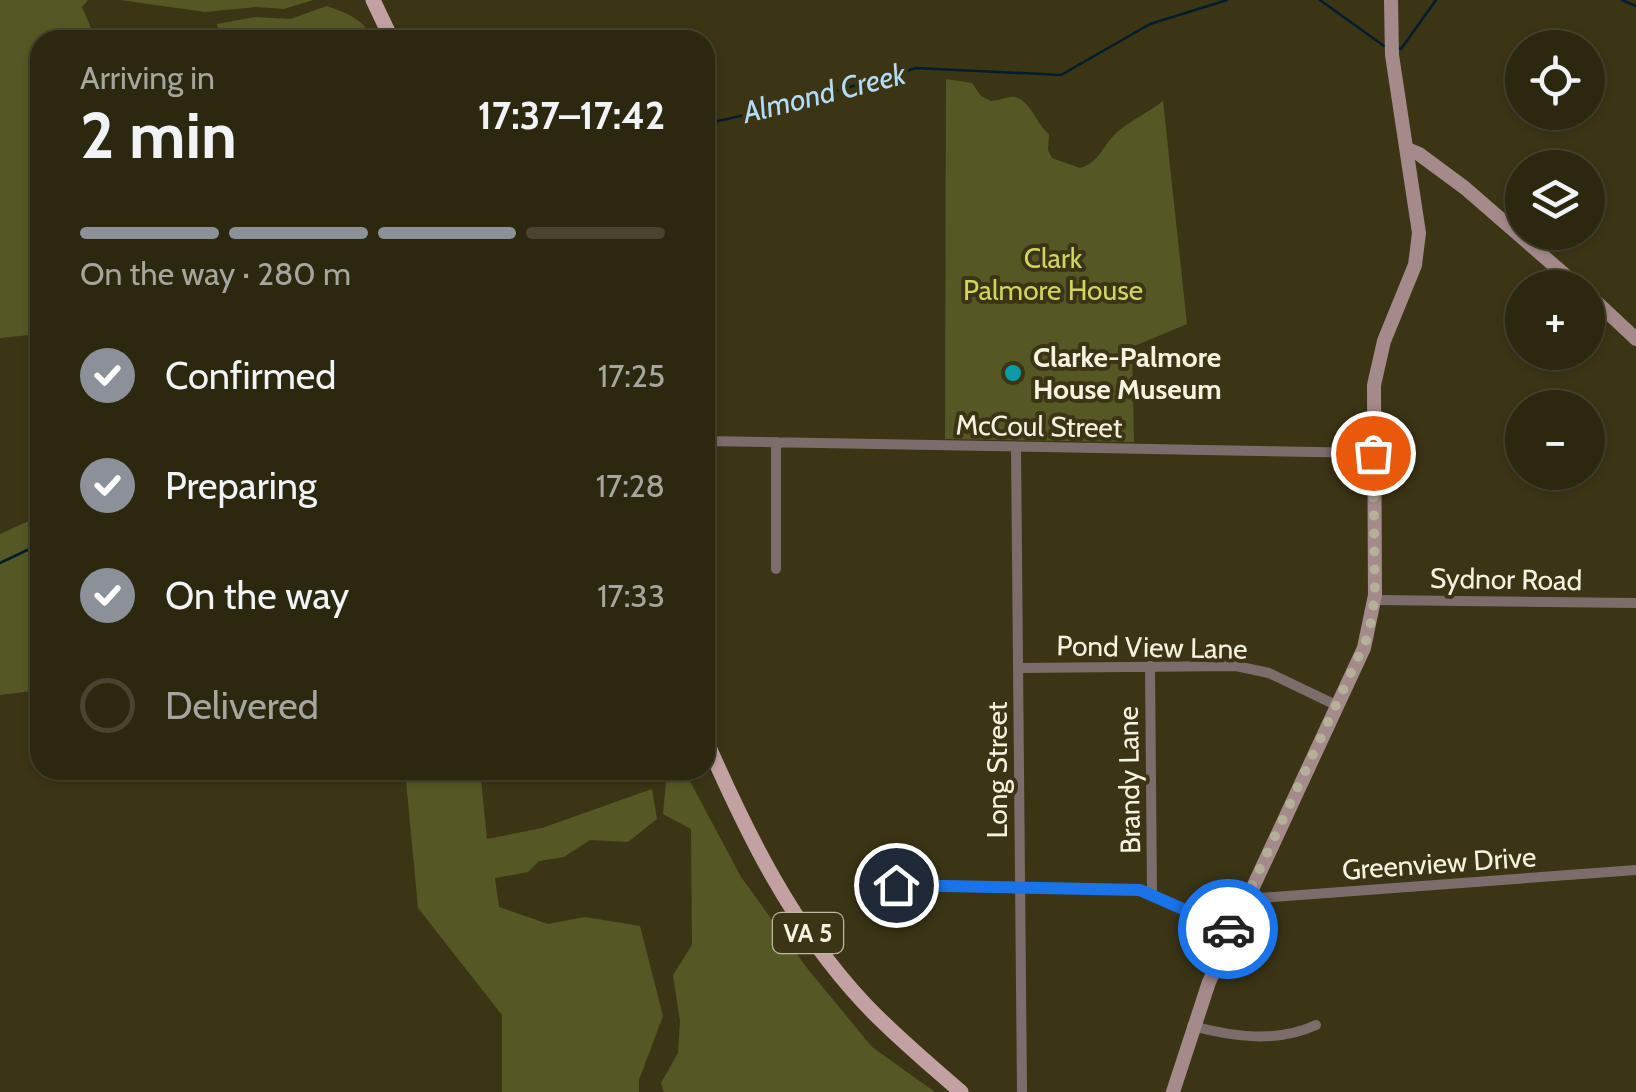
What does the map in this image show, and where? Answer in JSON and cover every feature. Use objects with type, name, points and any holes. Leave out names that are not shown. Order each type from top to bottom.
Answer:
[{"type":"main road","points":[[374,0],[388,30]]},
{"type":"main road","name":"VA 5","points":[[715,759],[762,860],[804,928],[863,1001],[961,1092]]},
{"type":"street","points":[[1173,1092],[1192,1026],[1231,931],[1369,634],[1375,600],[1376,366],[1418,253],[1416,208],[1392,46],[1391,0]]},
{"type":"street","points":[[1407,149],[1465,188],[1559,270]]},
{"type":"street","points":[[1605,310],[1636,339]]},
{"type":"street","name":"McCoul Street","points":[[715,441],[1373,453]]},
{"type":"street","points":[[776,442],[776,570]]},
{"type":"street","name":"Long Street","points":[[1016,448],[1022,1092]]},
{"type":"street","name":"Sydnor Road","points":[[1375,600],[1636,603]]},
{"type":"street","name":"Brandy Lane","points":[[1150,666],[1152,893]]},
{"type":"street","name":"Pond View Lane","points":[[1019,668],[1250,668],[1338,706]]},
{"type":"street","name":"Greenview Drive","points":[[1246,898],[1636,870]]},
{"type":"street","points":[[882,884],[1121,888],[1152,893],[1231,931]]},
{"type":"street","points":[[1192,1026],[1252,1036],[1287,1035],[1316,1025]]},
{"type":"green space","points":[[0,0],[88,0],[82,7],[91,28],[98,30],[30,30],[30,335],[0,338]]},
{"type":"green space","points":[[120,0],[313,0],[284,9],[256,7],[205,12]]},
{"type":"green space","points":[[327,6],[348,14],[367,30],[218,30],[217,24],[255,17],[290,19]]},
{"type":"green space","name":"Clark Palmore House","points":[[946,79],[972,83],[981,96],[991,101],[1020,99],[1049,134],[1052,158],[1080,168],[1093,161],[1121,129],[1163,101],[1187,324],[1132,347],[1134,442],[945,439]]},
{"type":"green space","points":[[30,520],[30,691],[0,695],[0,534]]},
{"type":"green space","points":[[406,780],[481,780],[487,839],[542,828],[652,789],[657,819],[628,842],[590,840],[564,857],[539,861],[528,872],[495,878],[499,907],[548,924],[585,917],[640,926],[663,1016],[639,1080],[639,1092],[502,1092],[502,1015],[418,908]]},
{"type":"green space","points":[[689,780],[741,877],[807,968],[872,1047],[935,1092],[664,1092],[661,1083],[678,1053],[680,1021],[673,975],[692,945],[691,829],[663,814],[666,782]]},
{"type":"waterway","name":"Almond Creek","points":[[715,122],[916,68],[1061,75],[1150,24],[1227,0]]},
{"type":"waterway","name":"Almond Creek","points":[[1320,0],[1384,46]]},
{"type":"waterway","name":"Almond Creek","points":[[1397,48],[1401,49],[1436,0]]},
{"type":"waterway","name":"Almond Creek","points":[[1622,0],[1636,6]]},
{"type":"waterway","name":"Almond Creek","points":[[0,563],[30,549]]},
{"type":"way so far","points":[[1228,929],[1231,931],[1369,634],[1375,595],[1373,453]]},
{"type":"place","name":"Clarke-Palmore House Museum","points":[[1013,373]]},
{"type":"route","points":[[896,885],[1140,890],[1228,929]]}]
